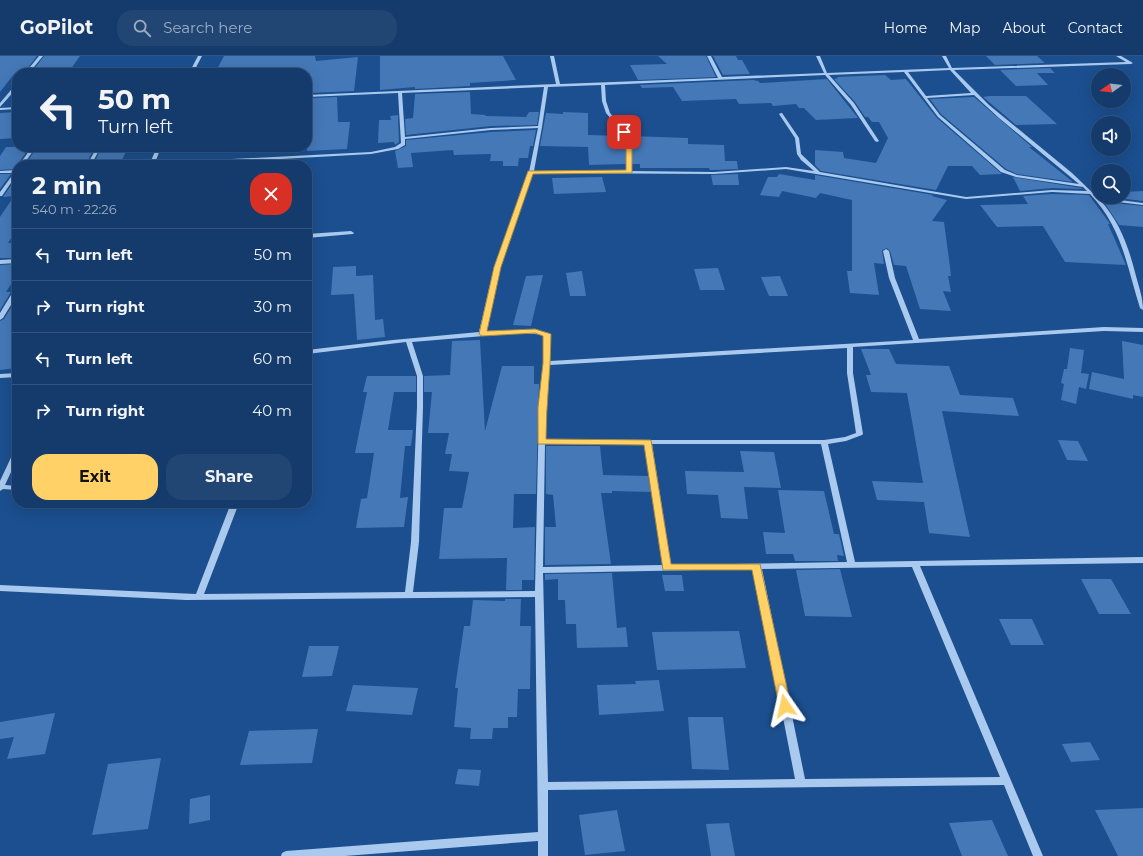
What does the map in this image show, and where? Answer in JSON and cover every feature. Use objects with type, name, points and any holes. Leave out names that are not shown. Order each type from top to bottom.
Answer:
[{"type":"street","points":[[31,68],[41,56]]},
{"type":"street","points":[[194,68],[200,56]]},
{"type":"street","points":[[552,56],[558,85]]},
{"type":"street","points":[[709,56],[721,79]]},
{"type":"street","points":[[818,56],[826,74],[853,104],[877,141]]},
{"type":"street","points":[[944,56],[951,69],[973,94],[1091,192]]},
{"type":"street","points":[[312,96],[826,74],[1131,63],[1118,56]]},
{"type":"street","points":[[905,71],[916,82],[924,97],[939,116],[1004,171],[1016,176],[1083,186]]},
{"type":"street","points":[[603,84],[604,101],[608,112],[624,132],[629,142],[629,172]]},
{"type":"street","points":[[482,334],[498,267],[530,172],[540,127],[546,86]]},
{"type":"street","points":[[0,107],[12,91]]},
{"type":"street","points":[[239,160],[378,152],[402,146],[403,138],[400,93]]},
{"type":"street","points":[[924,97],[973,94]]},
{"type":"street","points":[[0,107],[12,108]]},
{"type":"street","points":[[781,114],[797,138],[799,154],[819,172]]},
{"type":"street","points":[[403,138],[497,128],[540,127]]},
{"type":"street","points":[[791,169],[803,159]]},
{"type":"street","points":[[530,172],[714,173],[791,169],[819,172],[966,198],[1052,191],[1091,193]]},
{"type":"street","points":[[0,172],[12,171]]},
{"type":"street","points":[[0,195],[12,178]]},
{"type":"street","points":[[1131,202],[1143,204]]},
{"type":"street","points":[[1101,204],[1114,223],[1128,258],[1143,308]]},
{"type":"street","points":[[312,236],[351,233]]},
{"type":"street","points":[[886,251],[892,278],[918,341]]},
{"type":"street","points":[[0,262],[12,261]]},
{"type":"street","points":[[0,318],[12,298]]},
{"type":"street","points":[[547,363],[850,346],[1104,329],[1143,330]]},
{"type":"street","points":[[312,351],[482,334],[535,331],[544,332],[548,337],[547,363],[542,407],[539,570],[543,856]]},
{"type":"street","points":[[409,341],[420,376],[415,542],[409,596]]},
{"type":"street","points":[[541,442],[824,442],[846,439],[860,434],[850,373],[850,346]]},
{"type":"street","points":[[0,376],[12,375]]},
{"type":"street","points":[[648,442],[666,568]]},
{"type":"street","points":[[824,442],[852,565]]},
{"type":"street","points":[[12,462],[0,488],[12,488]]},
{"type":"street","points":[[199,597],[233,508]]},
{"type":"street","points":[[539,570],[1143,560]]},
{"type":"street","points":[[916,564],[1038,856]]},
{"type":"street","points":[[757,566],[801,783]]},
{"type":"street","points":[[0,588],[199,597],[539,594]]},
{"type":"street","points":[[543,786],[1006,781]]},
{"type":"street","points":[[286,856],[542,836]]},
{"type":"building","points":[[0,56],[37,56],[28,68],[12,68],[12,77],[0,92]]},
{"type":"building","points":[[44,56],[80,56],[72,68],[35,68]]},
{"type":"building","points":[[224,56],[315,56],[316,61],[358,57],[354,91],[312,93],[312,68],[218,68]]},
{"type":"building","points":[[380,56],[503,56],[516,80],[470,83],[470,86],[415,89],[415,87],[380,90]]},
{"type":"building","points":[[658,56],[706,56],[716,77],[638,80],[630,65],[667,64]]},
{"type":"building","points":[[713,56],[736,56],[738,60],[742,60],[750,74],[723,75]]},
{"type":"building","points":[[986,56],[1037,56],[1045,63],[995,65]]},
{"type":"building","points":[[1050,68],[1055,73],[1037,73],[1048,85],[1016,86],[1000,70]]},
{"type":"building","points":[[885,75],[891,80],[906,79],[937,118],[1002,174],[980,175],[972,166],[948,166],[936,190],[821,171],[815,165],[815,150],[843,152],[844,158],[876,163],[888,138],[879,122],[872,122],[868,117],[865,117],[855,102],[834,79],[838,78],[837,77]]},
{"type":"building","points":[[827,79],[858,118],[816,120],[804,108],[799,108],[796,104],[773,106],[771,103],[739,104],[736,99],[682,101],[673,87],[642,88],[640,85],[753,80],[760,83]]},
{"type":"building","points":[[470,92],[471,114],[486,115],[485,116],[526,117],[529,112],[539,112],[537,125],[491,126],[406,135],[405,119],[413,118],[415,94]]},
{"type":"building","points":[[1026,96],[1057,124],[1016,125],[983,97]]},
{"type":"building","points":[[337,97],[338,122],[350,122],[347,149],[312,151],[312,98]]},
{"type":"building","points":[[974,97],[1032,147],[1029,147],[1073,182],[1017,174],[1006,169],[941,114],[930,99]]},
{"type":"building","points":[[12,112],[12,138],[0,139],[0,113]]},
{"type":"building","points":[[563,112],[588,113],[588,135],[622,136],[626,142],[626,164],[589,165],[588,147],[540,146],[546,113],[563,114]]},
{"type":"building","points":[[398,115],[399,142],[395,145],[394,142],[378,143],[379,120],[391,120],[390,116]]},
{"type":"building","points":[[536,130],[533,146],[530,146],[528,158],[519,158],[518,166],[503,166],[503,161],[490,161],[491,154],[454,155],[453,150],[411,153],[413,167],[398,168],[395,151],[406,146],[406,140],[491,132]]},
{"type":"building","points":[[630,136],[688,138],[688,144],[724,145],[725,161],[737,161],[738,169],[710,170],[709,168],[640,168],[640,164],[632,164],[632,142]]},
{"type":"building","points":[[6,147],[12,147],[12,152],[26,152],[21,160],[12,160],[12,169],[0,170],[0,156]]},
{"type":"building","points":[[34,152],[92,152],[88,160],[28,160]]},
{"type":"building","points":[[100,152],[126,152],[122,160],[96,160]]},
{"type":"building","points":[[0,174],[11,174],[0,189]]},
{"type":"building","points":[[738,174],[739,185],[713,185],[711,175]]},
{"type":"building","points":[[779,174],[815,180],[815,175],[933,195],[932,196],[947,200],[932,221],[944,222],[951,276],[948,276],[951,292],[943,291],[951,311],[920,309],[906,266],[894,265],[890,251],[887,248],[882,250],[884,264],[874,263],[879,295],[850,293],[847,271],[852,271],[852,200],[820,193],[816,198],[782,191],[779,197],[760,195],[768,177],[777,177]]},
{"type":"building","points":[[602,177],[606,192],[554,194],[552,178]]},
{"type":"building","points":[[1013,177],[1083,189],[1052,188],[1020,191]]},
{"type":"building","points":[[12,184],[12,196],[3,197]]},
{"type":"building","points":[[1143,191],[1143,201],[1131,200],[1131,192]]},
{"type":"building","points":[[1052,194],[1089,195],[1091,198],[1091,204],[1096,204],[1110,224],[1108,224],[1126,265],[1065,262],[1043,226],[997,227],[980,205],[1028,204],[1023,196]]},
{"type":"building","points":[[12,199],[12,237],[8,243],[12,243],[12,258],[0,258],[0,217]]},
{"type":"building","points":[[1105,204],[1143,206],[1143,227],[1119,225]]},
{"type":"building","points":[[12,264],[12,283],[6,292],[11,292],[0,310],[0,265]]},
{"type":"building","points":[[356,266],[356,276],[373,275],[375,320],[383,319],[385,337],[357,340],[354,294],[331,295],[333,267]]},
{"type":"building","points":[[718,268],[725,290],[700,290],[694,269]]},
{"type":"building","points":[[582,271],[586,296],[570,296],[566,273]]},
{"type":"building","points":[[543,275],[531,326],[513,325],[526,276]]},
{"type":"building","points":[[780,276],[788,296],[769,296],[761,277]]},
{"type":"building","points":[[12,306],[12,369],[0,370],[0,321],[4,319]]},
{"type":"building","points":[[480,340],[485,431],[502,366],[534,366],[534,384],[539,384],[536,494],[514,494],[513,528],[535,527],[534,580],[522,580],[522,590],[506,590],[507,558],[439,559],[444,508],[462,508],[469,472],[449,471],[452,454],[445,454],[449,433],[428,433],[432,392],[424,392],[424,376],[450,375],[452,341]]},
{"type":"building","points":[[1122,341],[1143,345],[1143,397],[1133,395],[1133,399],[1089,389],[1092,372],[1124,379]]},
{"type":"building","points":[[1070,348],[1084,350],[1081,373],[1089,374],[1086,389],[1079,387],[1076,404],[1061,400],[1064,384],[1061,383],[1064,369],[1067,369]]},
{"type":"building","points":[[861,349],[889,349],[896,364],[949,366],[960,395],[1013,398],[1019,416],[942,411],[970,537],[929,533],[924,502],[877,500],[872,481],[923,483],[907,393],[871,392],[866,375],[871,375]]},
{"type":"building","points":[[367,376],[416,376],[416,392],[394,392],[388,430],[413,430],[411,446],[405,446],[400,498],[408,497],[404,527],[356,528],[361,499],[367,498],[374,453],[355,453],[367,392],[363,392]]},
{"type":"building","points":[[1058,440],[1078,441],[1088,461],[1067,460]]},
{"type":"building","points":[[546,446],[600,446],[603,475],[648,476],[651,492],[612,491],[612,493],[601,493],[611,564],[545,565],[545,527],[556,527],[553,495],[546,494]]},
{"type":"building","points":[[740,451],[774,452],[781,488],[744,487],[748,519],[721,518],[718,495],[687,494],[685,471],[744,472]]},
{"type":"building","points":[[778,490],[824,491],[834,534],[839,534],[844,556],[837,555],[838,561],[795,561],[793,554],[766,554],[763,532],[785,533]]},
{"type":"building","points":[[840,569],[852,617],[805,616],[796,570]]},
{"type":"building","points":[[612,573],[617,628],[626,627],[628,647],[577,648],[576,624],[566,624],[565,600],[558,600],[558,579],[545,580],[545,574]]},
{"type":"building","points":[[662,575],[682,575],[684,591],[665,591]]},
{"type":"building","points":[[1081,579],[1111,579],[1131,614],[1099,614]]},
{"type":"building","points":[[505,599],[521,599],[520,626],[531,626],[530,689],[518,689],[517,717],[508,717],[508,728],[493,728],[492,739],[470,739],[471,728],[454,727],[458,688],[455,688],[464,626],[470,626],[473,600],[505,601]]},
{"type":"building","points":[[999,619],[1032,619],[1044,645],[1011,645]]},
{"type":"building","points":[[739,631],[746,668],[657,670],[652,632]]},
{"type":"building","points":[[309,646],[339,646],[332,676],[302,677]]},
{"type":"building","points":[[659,680],[664,711],[599,715],[597,685],[636,684],[635,681]]},
{"type":"building","points":[[353,685],[418,688],[412,715],[346,711]]},
{"type":"building","points":[[55,713],[45,754],[7,759],[14,737],[0,739],[0,722]]},
{"type":"building","points":[[688,717],[723,717],[729,770],[692,769]]},
{"type":"building","points":[[318,729],[312,763],[240,765],[249,731]]},
{"type":"building","points":[[1090,742],[1100,760],[1071,762],[1062,744]]},
{"type":"building","points":[[161,758],[148,829],[92,835],[108,764]]},
{"type":"building","points":[[458,769],[481,770],[479,786],[455,784]]},
{"type":"building","points":[[210,795],[210,820],[189,824],[190,799]]},
{"type":"building","points":[[1143,808],[1143,856],[1118,856],[1095,810]]},
{"type":"building","points":[[617,810],[625,851],[585,855],[579,815]]},
{"type":"building","points":[[992,820],[1008,856],[962,856],[949,823]]},
{"type":"building","points":[[729,823],[735,856],[711,856],[706,824]]},
{"type":"route","points":[[624,132],[629,142],[629,172],[530,172],[498,267],[482,334],[540,331],[547,334],[547,363],[542,407],[541,442],[648,442],[666,568],[757,566],[785,706]]}]
